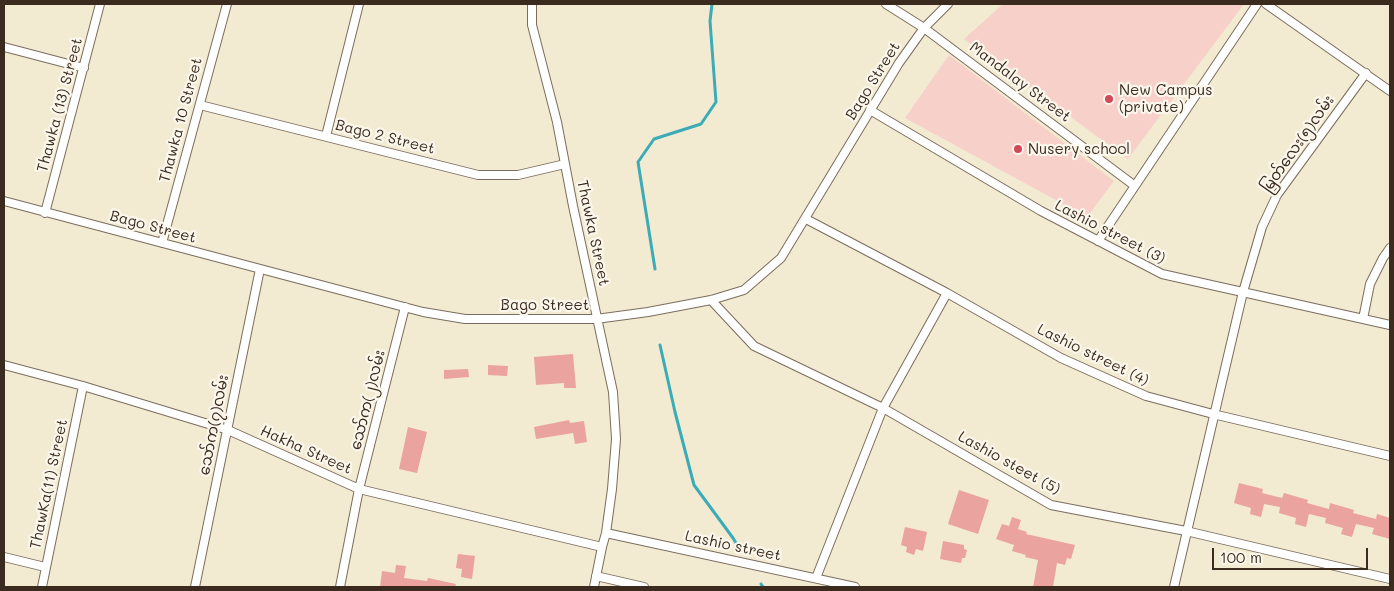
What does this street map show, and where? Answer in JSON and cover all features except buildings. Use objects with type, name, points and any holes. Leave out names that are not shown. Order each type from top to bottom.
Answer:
[{"type":"street","name":"Thawka (13) Street","points":[[45,212],[100,4]]},
{"type":"street","name":"Thawka 10 Street","points":[[162,243],[227,4]]},
{"type":"street","points":[[326,136],[359,4]]},
{"type":"street","name":"Thawka Street","points":[[532,4],[532,25],[557,122],[596,319],[613,392],[616,440],[612,489],[606,533],[594,587]]},
{"type":"street","name":"Mandalay Street","points":[[886,4],[924,28],[1135,186]]},
{"type":"street","name":"Bago Street","points":[[4,201],[405,308],[465,319],[596,319],[648,312],[711,300],[744,290],[781,258],[899,63],[924,28],[948,4]]},
{"type":"street","points":[[1098,241],[1256,4]]},
{"type":"street","points":[[1266,4],[1390,91]]},
{"type":"street","points":[[4,46],[84,68]]},
{"type":"street","name":"မြတ်လေး(၅)လမ်း","points":[[1174,587],[1213,414],[1243,292],[1262,227],[1277,195],[1366,73]]},
{"type":"street","name":"Bago 2 Street","points":[[200,105],[478,175],[518,175],[565,164]]},
{"type":"street","name":"Lashio street (3)","points":[[870,110],[1041,212],[1162,274],[1390,325]]},
{"type":"street","name":"Lashio street (4)","points":[[806,219],[946,293],[1061,358],[1146,396],[1390,456]]},
{"type":"street","points":[[1363,319],[1370,284],[1390,248]]},
{"type":"street","name":"သော်က(၇)လမ်း","points":[[195,587],[260,269]]},
{"type":"street","points":[[816,578],[883,408],[946,293]]},
{"type":"street","name":"Lashio steet (5)","points":[[711,300],[754,346],[883,408],[1051,504],[1186,531],[1390,579]]},
{"type":"street","name":"သော်က(၂)လမ်း","points":[[340,587],[359,489],[405,308]]},
{"type":"street","name":"Hakha Street","points":[[4,365],[83,386],[228,430],[359,489],[602,547]]},
{"type":"street","name":"ThawKa(11) Street","points":[[42,587],[83,386]]},
{"type":"street","name":"Lashio street","points":[[606,533],[855,587]]},
{"type":"street","points":[[4,557],[45,567]]},
{"type":"street","points":[[596,576],[644,587]]},
{"type":"shaded area","name":"New Campus (private)","points":[[1003,4],[1244,4],[1128,159],[964,39]]},
{"type":"shaded area","name":"Nusery school","points":[[949,55],[1114,181],[1087,217],[905,118]]},
{"type":"waterway","points":[[655,269],[638,162],[654,139],[701,124],[716,102],[710,21],[712,4]]},
{"type":"waterway","points":[[660,345],[694,485],[739,548]]},
{"type":"place","name":"New Campus (private)","points":[[1109,99]]},
{"type":"place","name":"Nusery school","points":[[1018,149]]}]
